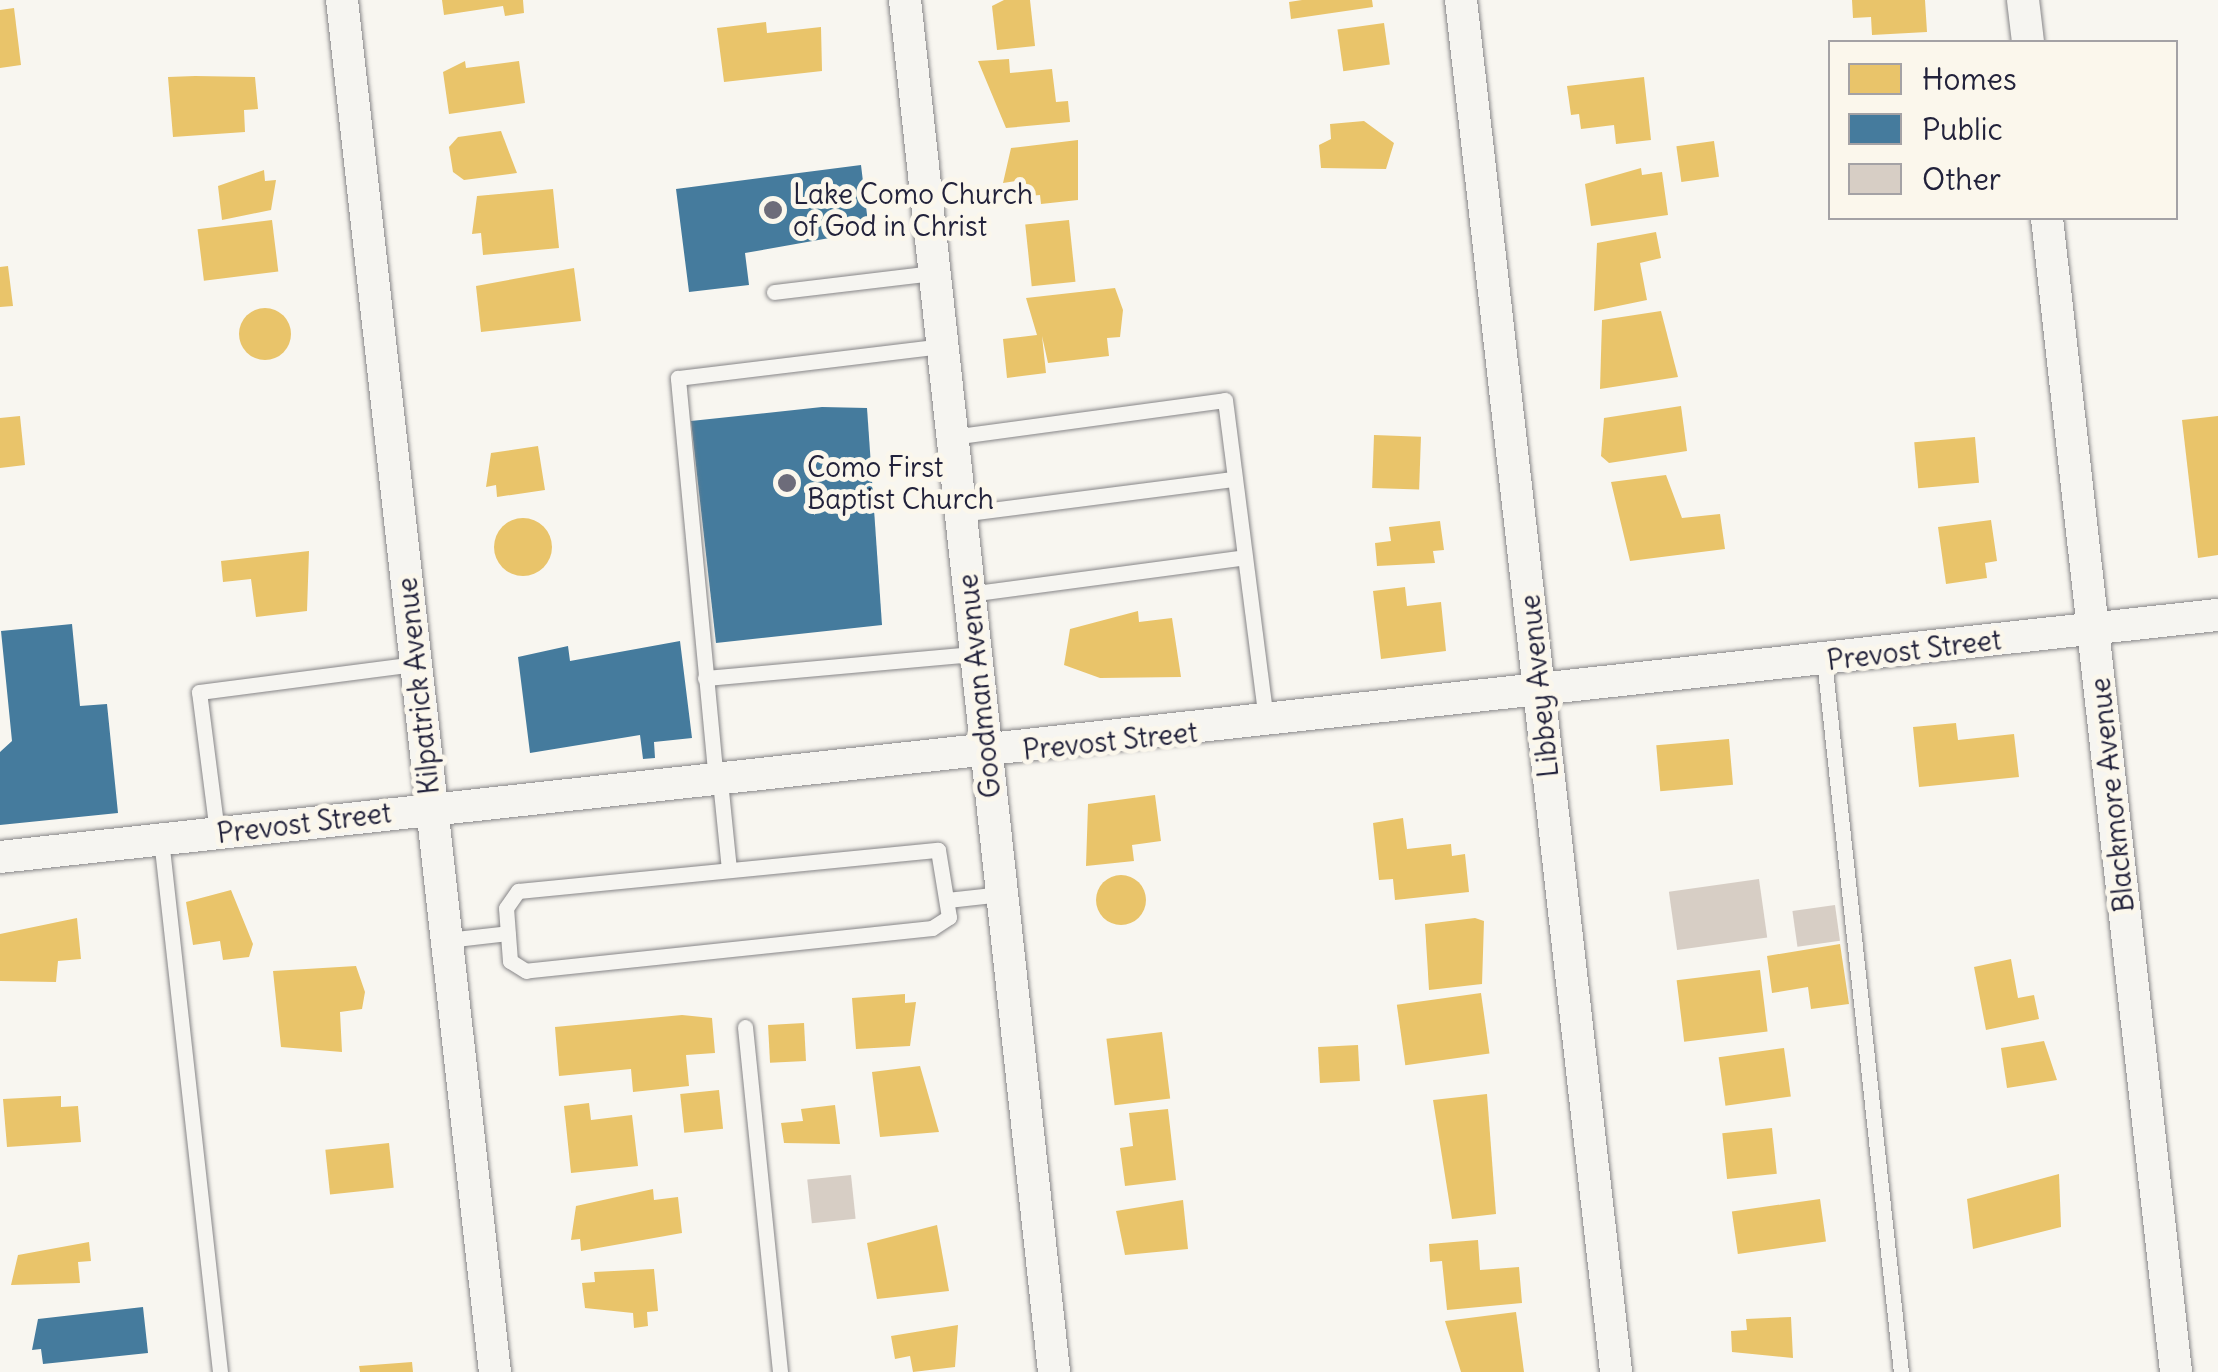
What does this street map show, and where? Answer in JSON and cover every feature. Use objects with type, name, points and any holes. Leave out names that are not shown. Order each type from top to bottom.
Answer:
[{"type":"street","name":"Kilpatrick Avenue","points":[[342,0],[495,1372]]},
{"type":"street","name":"Goodman Avenue","points":[[904,0],[1054,1372]]},
{"type":"street","name":"Libbey Avenue","points":[[1461,0],[1616,1372]]},
{"type":"street","points":[[2023,0],[2028,40]]},
{"type":"street","name":"Blackmore Avenue","points":[[2048,220],[2176,1372]]},
{"type":"street","name":"Prevost Street","points":[[0,857],[432,808],[986,756],[2218,615]]},
{"type":"lane","points":[[774,292],[934,273]]},
{"type":"lane","points":[[729,869],[704,678],[678,378],[942,346]]},
{"type":"lane","points":[[952,437],[1225,400],[1266,724]]},
{"type":"lane","points":[[960,514],[1235,479]]},
{"type":"lane","points":[[969,594],[1244,556]]},
{"type":"lane","points":[[704,678],[974,654]]},
{"type":"lane","points":[[1824,660],[1901,1372]]},
{"type":"lane","points":[[216,832],[199,692],[416,664]]},
{"type":"lane","points":[[161,839],[220,1372]]},
{"type":"lane","points":[[938,850],[948,900],[949,917],[932,928],[526,970],[510,960],[506,908],[518,891],[938,850]]},
{"type":"lane","points":[[948,900],[1002,894]]},
{"type":"lane","points":[[446,940],[508,934]]},
{"type":"lane","points":[[745,1028],[780,1372]]},
{"type":"building: Homes","points":[[442,0],[523,0],[524,13],[505,16],[503,6],[444,15]]},
{"type":"building: Homes","points":[[1004,0],[1030,0],[1035,46],[997,50],[992,6]]},
{"type":"building: Homes","points":[[1372,0],[1373,7],[1291,19],[1289,2]]},
{"type":"building: Homes","points":[[1852,0],[1925,0],[1927,32],[1872,35],[1871,17],[1853,18]]},
{"type":"building: Homes","points":[[14,8],[21,65],[0,68],[0,10]]},
{"type":"building: Homes","points":[[766,22],[767,33],[821,27],[822,71],[724,82],[717,28]]},
{"type":"building: Homes","points":[[1384,23],[1390,65],[1343,71],[1337,30]]},
{"type":"building: Homes","points":[[1009,59],[1010,73],[1052,69],[1056,102],[1068,101],[1070,122],[1006,128],[978,61]]},
{"type":"building: Homes","points":[[465,61],[466,68],[519,61],[525,103],[449,114],[443,72]]},
{"type":"building: Homes","points":[[168,77],[255,77],[258,109],[244,110],[245,132],[173,137]]},
{"type":"building: Homes","points":[[1644,77],[1651,140],[1616,144],[1614,125],[1581,129],[1579,114],[1571,115],[1567,86]]},
{"type":"building: Homes","points":[[1364,121],[1394,143],[1386,169],[1321,168],[1319,145],[1331,139],[1330,124]]},
{"type":"building: Homes","points":[[501,131],[517,173],[464,180],[453,172],[449,147],[458,137]]},
{"type":"building: Homes","points":[[1078,140],[1078,200],[1041,204],[1040,195],[1018,197],[1016,181],[1003,183],[1011,148]]},
{"type":"building: Homes","points":[[1714,141],[1719,177],[1681,182],[1676,146]]},
{"type":"building: Homes","points":[[1641,168],[1642,175],[1662,172],[1668,215],[1591,226],[1585,184]]},
{"type":"building: Homes","points":[[264,170],[265,181],[276,180],[271,210],[222,220],[218,186]]},
{"type":"building: Homes","points":[[553,189],[559,248],[483,255],[481,233],[472,234],[477,196]]},
{"type":"building: Homes","points":[[272,220],[278,272],[204,281],[198,229]]},
{"type":"building: Homes","points":[[1069,220],[1075,282],[1032,286],[1025,225]]},
{"type":"building: Homes","points":[[1656,232],[1661,258],[1640,263],[1647,300],[1594,311],[1597,243]]},
{"type":"building: Homes","points":[[8,266],[13,306],[0,307],[0,267]]},
{"type":"building: Homes","points":[[574,268],[581,321],[481,332],[476,286]]},
{"type":"building: Homes","points":[[1115,288],[1123,310],[1120,337],[1107,338],[1109,356],[1048,363],[1042,336],[1046,373],[1007,378],[1003,339],[1037,335],[1026,298]]},
{"type":"building: Homes","points":[[265,308],[283,316],[291,334],[283,352],[265,360],[247,352],[239,334],[247,316]]},
{"type":"building: Homes","points":[[1661,311],[1678,377],[1600,389],[1602,320]]},
{"type":"building: Homes","points":[[1681,406],[1687,451],[1609,463],[1601,456],[1604,418]]},
{"type":"building: Homes","points":[[20,416],[25,465],[0,468],[0,418]]},
{"type":"building: Homes","points":[[2218,416],[2218,555],[2198,558],[2182,420]]},
{"type":"building: Homes","points":[[1374,435],[1421,437],[1419,490],[1372,488]]},
{"type":"building: Homes","points":[[1975,437],[1979,483],[1918,488],[1914,442]]},
{"type":"building: Homes","points":[[538,446],[545,490],[497,497],[496,485],[486,487],[491,453]]},
{"type":"building: Homes","points":[[1666,475],[1682,518],[1720,514],[1725,549],[1630,561],[1611,482]]},
{"type":"building: Homes","points":[[523,518],[543,527],[552,547],[543,567],[523,576],[503,567],[494,547],[503,527]]},
{"type":"building: Homes","points":[[1991,520],[1997,561],[1985,563],[1987,578],[1946,584],[1938,527]]},
{"type":"building: Homes","points":[[1440,521],[1444,550],[1433,551],[1435,563],[1377,566],[1375,543],[1391,541],[1389,527]]},
{"type":"building: Homes","points":[[309,551],[307,611],[256,617],[251,579],[223,582],[221,561]]},
{"type":"building: Homes","points":[[1405,587],[1407,606],[1441,602],[1446,651],[1381,659],[1373,591]]},
{"type":"building: Homes","points":[[1138,611],[1139,622],[1172,618],[1181,677],[1100,678],[1064,665],[1070,629]]},
{"type":"building: Homes","points":[[1956,723],[1958,740],[2014,734],[2019,777],[1919,787],[1913,727]]},
{"type":"building: Homes","points":[[1729,739],[1733,785],[1660,791],[1656,745]]},
{"type":"building: Homes","points":[[1155,795],[1161,841],[1132,845],[1134,861],[1086,866],[1088,804]]},
{"type":"building: Homes","points":[[1403,818],[1407,849],[1451,844],[1452,856],[1465,854],[1469,892],[1395,900],[1393,879],[1379,880],[1373,823]]},
{"type":"building: Homes","points":[[1111,876],[1131,876],[1145,890],[1145,910],[1131,924],[1111,924],[1097,910],[1097,890]]},
{"type":"building: Homes","points":[[231,890],[253,944],[249,957],[223,960],[220,941],[193,945],[186,902]]},
{"type":"building: Homes","points":[[77,918],[81,959],[58,961],[56,982],[0,981],[0,934]]},
{"type":"building: Homes","points":[[1475,918],[1484,921],[1482,984],[1429,990],[1425,924]]},
{"type":"building: Homes","points":[[1840,944],[1849,1004],[1811,1009],[1808,987],[1772,993],[1767,956]]},
{"type":"building: Homes","points":[[2011,959],[2018,998],[2034,995],[2039,1019],[1986,1030],[1974,967]]},
{"type":"building: Homes","points":[[356,966],[365,992],[362,1009],[340,1012],[342,1052],[281,1047],[273,971]]},
{"type":"building: Homes","points":[[1760,970],[1768,1032],[1684,1042],[1677,980]]},
{"type":"building: Homes","points":[[1481,993],[1489,1053],[1405,1065],[1397,1005]]},
{"type":"building: Homes","points":[[905,994],[905,1003],[916,1002],[910,1046],[856,1049],[852,998]]},
{"type":"building: Homes","points":[[682,1015],[712,1018],[715,1053],[686,1055],[689,1086],[633,1092],[631,1069],[559,1076],[555,1027]]},
{"type":"building: Homes","points":[[804,1023],[806,1061],[770,1063],[768,1025]]},
{"type":"building: Homes","points":[[1162,1032],[1170,1099],[1115,1105],[1106,1039]]},
{"type":"building: Homes","points":[[2044,1041],[2057,1080],[2007,1088],[2001,1048]]},
{"type":"building: Homes","points":[[1358,1045],[1360,1081],[1320,1083],[1318,1047]]},
{"type":"building: Homes","points":[[1784,1048],[1791,1097],[1725,1106],[1719,1057]]},
{"type":"building: Homes","points":[[920,1066],[939,1132],[880,1137],[872,1072]]},
{"type":"building: Homes","points":[[719,1090],[723,1129],[684,1133],[680,1094]]},
{"type":"building: Homes","points":[[1487,1094],[1496,1214],[1452,1219],[1433,1100]]},
{"type":"building: Homes","points":[[61,1096],[61,1107],[78,1106],[81,1142],[7,1147],[3,1099]]},
{"type":"building: Homes","points":[[589,1103],[591,1120],[632,1115],[638,1166],[571,1173],[564,1106]]},
{"type":"building: Homes","points":[[835,1105],[840,1144],[784,1143],[781,1123],[803,1121],[801,1109]]},
{"type":"building: Homes","points":[[1168,1109],[1176,1180],[1125,1186],[1120,1148],[1133,1146],[1129,1113]]},
{"type":"building: Homes","points":[[1772,1128],[1777,1174],[1727,1179],[1722,1133]]},
{"type":"building: Homes","points":[[389,1143],[394,1188],[330,1194],[325,1150]]},
{"type":"building: Homes","points":[[2059,1174],[2061,1227],[1973,1249],[1967,1199]]},
{"type":"building: Homes","points":[[653,1189],[654,1200],[678,1197],[682,1233],[581,1251],[580,1239],[571,1240],[576,1206]]},
{"type":"building: Homes","points":[[1820,1199],[1826,1242],[1738,1254],[1732,1211]]},
{"type":"building: Homes","points":[[1183,1200],[1188,1249],[1125,1255],[1116,1211]]},
{"type":"building: Homes","points":[[937,1225],[949,1291],[877,1299],[867,1243]]},
{"type":"building: Homes","points":[[1478,1240],[1480,1270],[1519,1267],[1522,1303],[1447,1310],[1442,1261],[1430,1262],[1429,1244]]},
{"type":"building: Homes","points":[[89,1242],[91,1261],[78,1262],[80,1283],[11,1285],[18,1255]]},
{"type":"building: Homes","points":[[654,1269],[658,1311],[647,1312],[648,1326],[634,1328],[633,1313],[585,1308],[582,1283],[595,1282],[594,1272]]},
{"type":"building: Homes","points":[[1516,1312],[1524,1372],[1461,1372],[1445,1321]]},
{"type":"building: Homes","points":[[1791,1317],[1793,1358],[1732,1352],[1731,1331],[1747,1330],[1746,1319]]},
{"type":"building: Homes","points":[[958,1325],[955,1367],[913,1372],[910,1356],[895,1359],[891,1336]]},
{"type":"building: Homes","points":[[412,1362],[413,1372],[360,1372],[359,1366]]},
{"type":"building: Public","name":"Lake Como Church of God in Christ","points":[[861,165],[869,231],[745,253],[749,285],[689,292],[676,189]]},
{"type":"building: Public","name":"Como First Baptist Church","points":[[822,407],[867,408],[882,625],[716,643],[691,421]]},
{"type":"building: Public","points":[[72,624],[80,706],[107,704],[118,813],[0,825],[0,752],[12,741],[1,631]]},
{"type":"building: Public","points":[[680,641],[692,738],[654,742],[655,758],[643,759],[640,735],[530,753],[518,657],[568,646],[570,661]]},
{"type":"building: Public","points":[[143,1307],[148,1353],[43,1364],[41,1349],[32,1350],[38,1319]]},
{"type":"building: Other","points":[[1759,879],[1767,937],[1677,950],[1669,892]]},
{"type":"building: Other","points":[[1835,905],[1840,941],[1797,947],[1792,911]]},
{"type":"building: Other","points":[[851,1175],[856,1219],[812,1223],[807,1180]]},
{"type":"place","name":"Lake Como Church of God in Christ","points":[[773,210]]},
{"type":"place","name":"Como First Baptist Church","points":[[787,483]]}]
